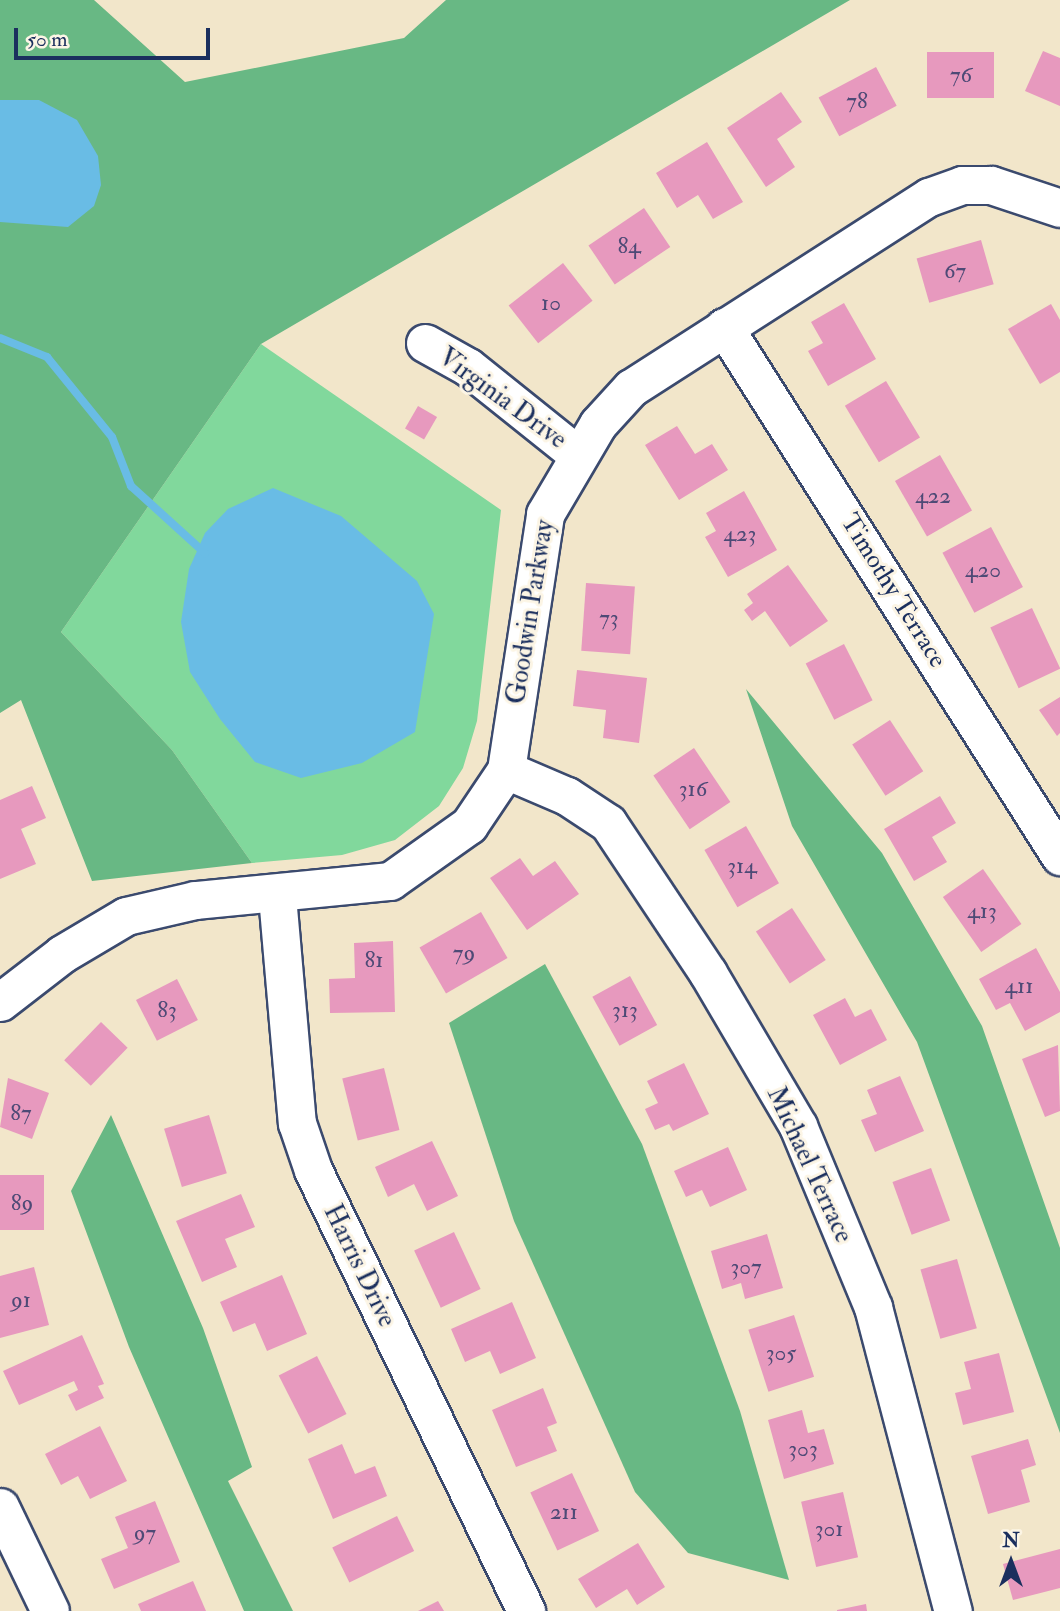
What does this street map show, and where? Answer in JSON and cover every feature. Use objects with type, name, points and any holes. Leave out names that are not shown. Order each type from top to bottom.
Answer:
[{"type":"street","name":"Goodwin Parkway","points":[[0,1002],[62,954],[126,916],[195,900],[276,896],[390,881],[469,825],[506,770],[545,514],[578,455],[631,388],[724,327],[951,189],[991,185],[1060,208]]},
{"type":"street","name":"Timothy Terrace","points":[[724,327],[1060,856]]},
{"type":"street","name":"Virginia Drive","points":[[425,343],[468,367],[578,455]]},
{"type":"street","name":"Michael Terrace","points":[[506,770],[567,796],[608,823],[708,973],[798,1126],[873,1307],[953,1611]]},
{"type":"street","name":"Harris Drive","points":[[276,896],[297,1123],[313,1170],[526,1611]]},
{"type":"street","points":[[0,1507],[50,1611]]},
{"type":"green space","points":[[0,0],[94,0],[185,82],[404,38],[446,0],[850,0],[261,344],[61,632],[172,750],[252,863],[92,881],[21,700],[0,713]]},
{"type":"green space","points":[[261,344],[501,510],[477,721],[463,768],[439,806],[395,840],[342,855],[252,863],[172,750],[61,632]]},
{"type":"green space","points":[[746,689],[882,853],[982,1026],[1060,1248],[1060,1433],[917,1042],[792,826]]},
{"type":"green space","points":[[545,964],[642,1144],[740,1411],[789,1580],[688,1553],[635,1492],[514,1221],[449,1023]]},
{"type":"green space","points":[[111,1115],[203,1328],[252,1467],[228,1481],[293,1611],[244,1611],[129,1347],[71,1191]]},
{"type":"water","points":[[0,100],[39,100],[77,120],[98,156],[101,185],[94,206],[68,227],[0,222]]},
{"type":"water","points":[[273,488],[341,516],[417,581],[434,614],[415,732],[362,763],[301,778],[255,762],[220,719],[190,672],[181,622],[189,569],[205,533],[228,509]]},
{"type":"building","points":[[1043,51],[1060,58],[1060,106],[1025,91]]},
{"type":"building","points":[[927,52],[994,52],[994,98],[927,98]]},
{"type":"building","points":[[876,67],[897,106],[839,136],[819,98]]},
{"type":"building","points":[[781,92],[802,122],[777,139],[795,167],[766,187],[727,128]]},
{"type":"building","points":[[707,142],[743,202],[713,219],[698,195],[677,208],[656,173]]},
{"type":"building","points":[[644,208],[670,247],[615,284],[588,245]]},
{"type":"building","points":[[981,240],[994,284],[929,303],[917,258]]},
{"type":"building","points":[[563,263],[593,301],[538,343],[509,305]]},
{"type":"building","points":[[844,303],[876,359],[828,386],[808,351],[823,343],[811,322]]},
{"type":"building","points":[[1051,304],[1060,320],[1060,372],[1040,384],[1008,329]]},
{"type":"building","points":[[886,381],[920,438],[879,462],[845,406]]},
{"type":"building","points":[[418,406],[437,417],[424,440],[405,429]]},
{"type":"building","points":[[677,426],[695,454],[712,444],[728,470],[679,500],[645,445]]},
{"type":"building","points":[[940,455],[972,510],[927,536],[895,481]]},
{"type":"building","points":[[744,491],[777,550],[728,577],[705,537],[716,531],[706,513]]},
{"type":"building","points":[[991,527],[1023,587],[974,613],[942,553]]},
{"type":"building","points":[[788,565],[828,621],[790,647],[765,611],[752,621],[744,610],[753,603],[747,594]]},
{"type":"building","points":[[586,583],[635,586],[630,654],[581,651]]},
{"type":"building","points":[[1032,608],[1060,669],[1019,688],[990,627]]},
{"type":"building","points":[[844,644],[873,700],[834,720],[806,664]]},
{"type":"building","points":[[577,670],[647,678],[639,743],[603,738],[606,710],[573,706]]},
{"type":"building","points":[[1060,697],[1060,733],[1057,736],[1039,710]]},
{"type":"building","points":[[890,720],[923,771],[885,796],[852,745]]},
{"type":"building","points":[[694,748],[730,802],[690,829],[653,775]]},
{"type":"building","points":[[32,786],[46,818],[21,829],[36,864],[0,879],[0,800]]},
{"type":"building","points":[[940,796],[956,823],[932,837],[947,862],[914,881],[884,829]]},
{"type":"building","points":[[746,826],[779,883],[737,907],[704,850]]},
{"type":"building","points":[[520,858],[533,876],[555,861],[579,894],[527,930],[490,878]]},
{"type":"building","points":[[983,869],[1021,924],[981,952],[943,897]]},
{"type":"building","points":[[792,908],[826,960],[790,983],[756,931]]},
{"type":"building","points":[[481,912],[508,958],[446,993],[420,948]]},
{"type":"building","points":[[393,941],[395,1012],[330,1013],[329,979],[355,978],[354,943]]},
{"type":"building","points":[[1036,948],[1060,992],[1060,1012],[1025,1031],[1010,1003],[996,1010],[979,979]]},
{"type":"building","points":[[630,976],[657,1025],[620,1046],[592,997]]},
{"type":"building","points":[[177,979],[198,1020],[157,1041],[136,1000]]},
{"type":"building","points":[[845,998],[855,1017],[871,1009],[887,1040],[840,1065],[813,1015]]},
{"type":"building","points":[[101,1022],[128,1048],[91,1086],[64,1060]]},
{"type":"building","points":[[1058,1045],[1060,1111],[1045,1117],[1022,1059]]},
{"type":"building","points":[[684,1063],[709,1114],[673,1131],[669,1124],[655,1130],[645,1109],[658,1103],[647,1081]]},
{"type":"building","points":[[384,1068],[399,1130],[358,1141],[342,1078]]},
{"type":"building","points":[[900,1076],[924,1131],[875,1152],[861,1120],[877,1114],[867,1090]]},
{"type":"building","points":[[8,1078],[49,1093],[32,1139],[0,1127]]},
{"type":"building","points":[[209,1115],[227,1173],[182,1187],[164,1129]]},
{"type":"building","points":[[432,1141],[458,1196],[427,1211],[414,1184],[388,1197],[375,1167]]},
{"type":"building","points":[[728,1147],[747,1190],[710,1207],[702,1190],[686,1197],[674,1171]]},
{"type":"building","points":[[931,1168],[950,1221],[912,1235],[892,1182]]},
{"type":"building","points":[[0,1175],[44,1175],[44,1230],[0,1230]]},
{"type":"building","points":[[241,1194],[255,1227],[225,1239],[237,1267],[202,1282],[176,1221]]},
{"type":"building","points":[[454,1232],[481,1289],[441,1308],[414,1251]]},
{"type":"building","points":[[767,1234],[783,1288],[745,1299],[741,1283],[722,1289],[711,1251]]},
{"type":"building","points":[[957,1259],[977,1328],[940,1339],[920,1269]]},
{"type":"building","points":[[34,1267],[49,1325],[0,1338],[0,1276]]},
{"type":"building","points":[[282,1275],[307,1334],[267,1351],[255,1323],[233,1332],[220,1302]]},
{"type":"building","points":[[512,1302],[536,1358],[500,1374],[490,1351],[465,1362],[451,1329]]},
{"type":"building","points":[[794,1315],[814,1377],[768,1392],[748,1330]]},
{"type":"building","points":[[82,1335],[104,1384],[98,1386],[104,1398],[76,1411],[68,1395],[78,1390],[74,1381],[19,1405],[3,1371]]},
{"type":"building","points":[[999,1353],[1014,1412],[963,1425],[955,1393],[971,1389],[964,1362]]},
{"type":"building","points":[[317,1356],[347,1414],[308,1433],[279,1376]]},
{"type":"building","points":[[543,1388],[557,1423],[547,1427],[557,1451],[516,1467],[492,1410]]},
{"type":"building","points":[[802,1410],[808,1433],[824,1429],[834,1464],[784,1479],[768,1420]]},
{"type":"building","points":[[100,1426],[127,1481],[90,1499],[78,1476],[61,1485],[45,1454]]},
{"type":"building","points":[[1028,1439],[1036,1465],[1021,1470],[1030,1502],[988,1514],[971,1456]]},
{"type":"building","points":[[342,1444],[355,1474],[375,1466],[387,1496],[333,1519],[308,1459]]},
{"type":"building","points":[[572,1473],[599,1531],[557,1550],[530,1492]]},
{"type":"building","points":[[843,1492],[858,1557],[816,1567],[801,1502]]},
{"type":"building","points":[[155,1501],[180,1562],[114,1589],[101,1559],[128,1548],[115,1517]]},
{"type":"building","points":[[397,1516],[414,1551],[349,1583],[332,1548]]},
{"type":"building","points":[[638,1543],[665,1587],[637,1605],[627,1589],[596,1608],[578,1579]]},
{"type":"building","points":[[1060,1549],[1060,1588],[1013,1600],[1003,1564]]},
{"type":"building","points":[[193,1581],[206,1611],[141,1611],[138,1604]]},
{"type":"building","points":[[438,1601],[444,1611],[418,1611]]},
{"type":"building","points":[[866,1604],[867,1611],[837,1611],[837,1610]]},
{"type":"waterway","points":[[0,338],[47,357],[112,437],[131,486],[205,553]]}]
